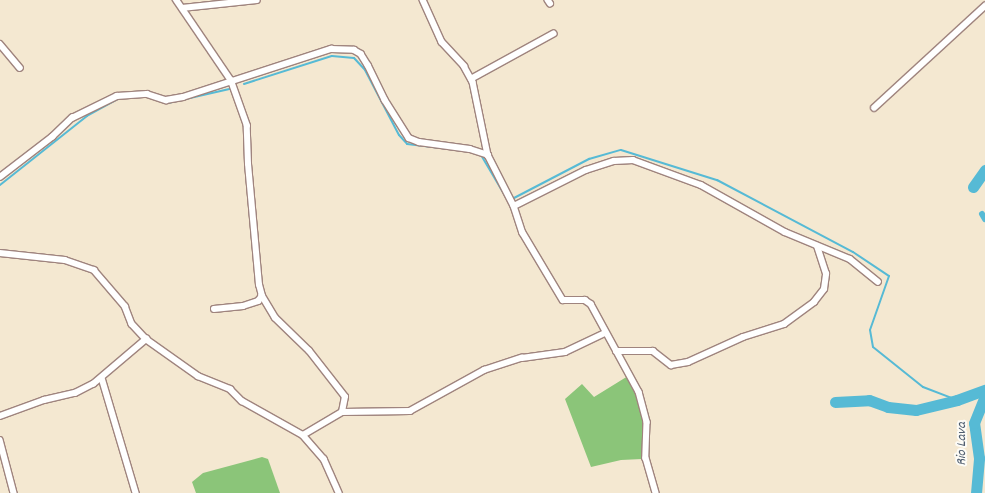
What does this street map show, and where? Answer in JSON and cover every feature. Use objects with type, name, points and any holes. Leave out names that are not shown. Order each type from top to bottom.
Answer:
[{"type":"street","points":[[176,0],[231,81],[247,126],[248,164],[259,285],[262,296],[275,318],[309,351],[345,397],[342,412]]},
{"type":"street","points":[[182,8],[257,0]]},
{"type":"street","points":[[423,0],[442,42],[471,79],[478,100],[488,155],[514,206],[523,233],[562,300],[588,302],[605,333],[630,372],[639,392],[647,422],[646,458],[656,493]]},
{"type":"street","points":[[874,108],[985,6]]},
{"type":"street","points":[[471,79],[553,34]]},
{"type":"street","points":[[0,44],[20,68]]},
{"type":"street","points":[[0,177],[52,137],[72,118],[117,96],[147,94],[166,100],[231,81],[331,48],[354,50],[361,54],[385,100],[409,138],[419,142],[470,149],[488,155]]},
{"type":"street","points":[[514,206],[586,170],[614,160],[629,160],[701,186],[785,232],[850,259],[878,282]]},
{"type":"street","points":[[616,351],[653,352],[670,365],[688,362],[743,337],[784,324],[814,302],[824,289],[826,274],[817,246]]},
{"type":"street","points":[[0,253],[65,260],[94,270],[126,306],[132,324],[146,339],[198,376],[230,389],[242,401],[303,435],[324,459],[339,493]]},
{"type":"street","points":[[214,309],[243,306],[258,301],[262,296]]},
{"type":"street","points":[[303,435],[342,412],[410,411],[484,370],[522,358],[565,352],[605,333]]},
{"type":"street","points":[[0,416],[44,400],[75,393],[102,378],[146,339]]},
{"type":"street","points":[[102,378],[136,493]]},
{"type":"street","points":[[0,440],[14,493]]},
{"type":"green space","points":[[628,376],[638,394],[644,424],[642,459],[621,460],[591,467],[565,399],[582,384],[594,397]]},
{"type":"green space","points":[[262,457],[268,459],[280,493],[196,493],[192,482],[203,473]]},
{"type":"waterway","points":[[244,84],[332,56],[354,58],[365,70],[399,135],[407,144],[467,151]]},
{"type":"waterway","points":[[156,99],[168,103],[229,89]]},
{"type":"waterway","points":[[0,185],[87,116],[120,98]]},
{"type":"waterway","points":[[514,198],[589,159],[621,150],[717,180],[853,252],[889,276],[870,330],[873,347],[923,387],[957,400]]},
{"type":"waterway","points":[[481,155],[507,199]]},
{"type":"waterway","points":[[973,187],[985,170]]},
{"type":"waterway","points":[[982,214],[985,219]]},
{"type":"waterway","points":[[835,402],[869,400],[888,407],[916,410],[957,400],[985,390]]},
{"type":"waterway","name":"Rio Lava","points":[[976,493],[979,458],[974,423],[985,396]]}]
